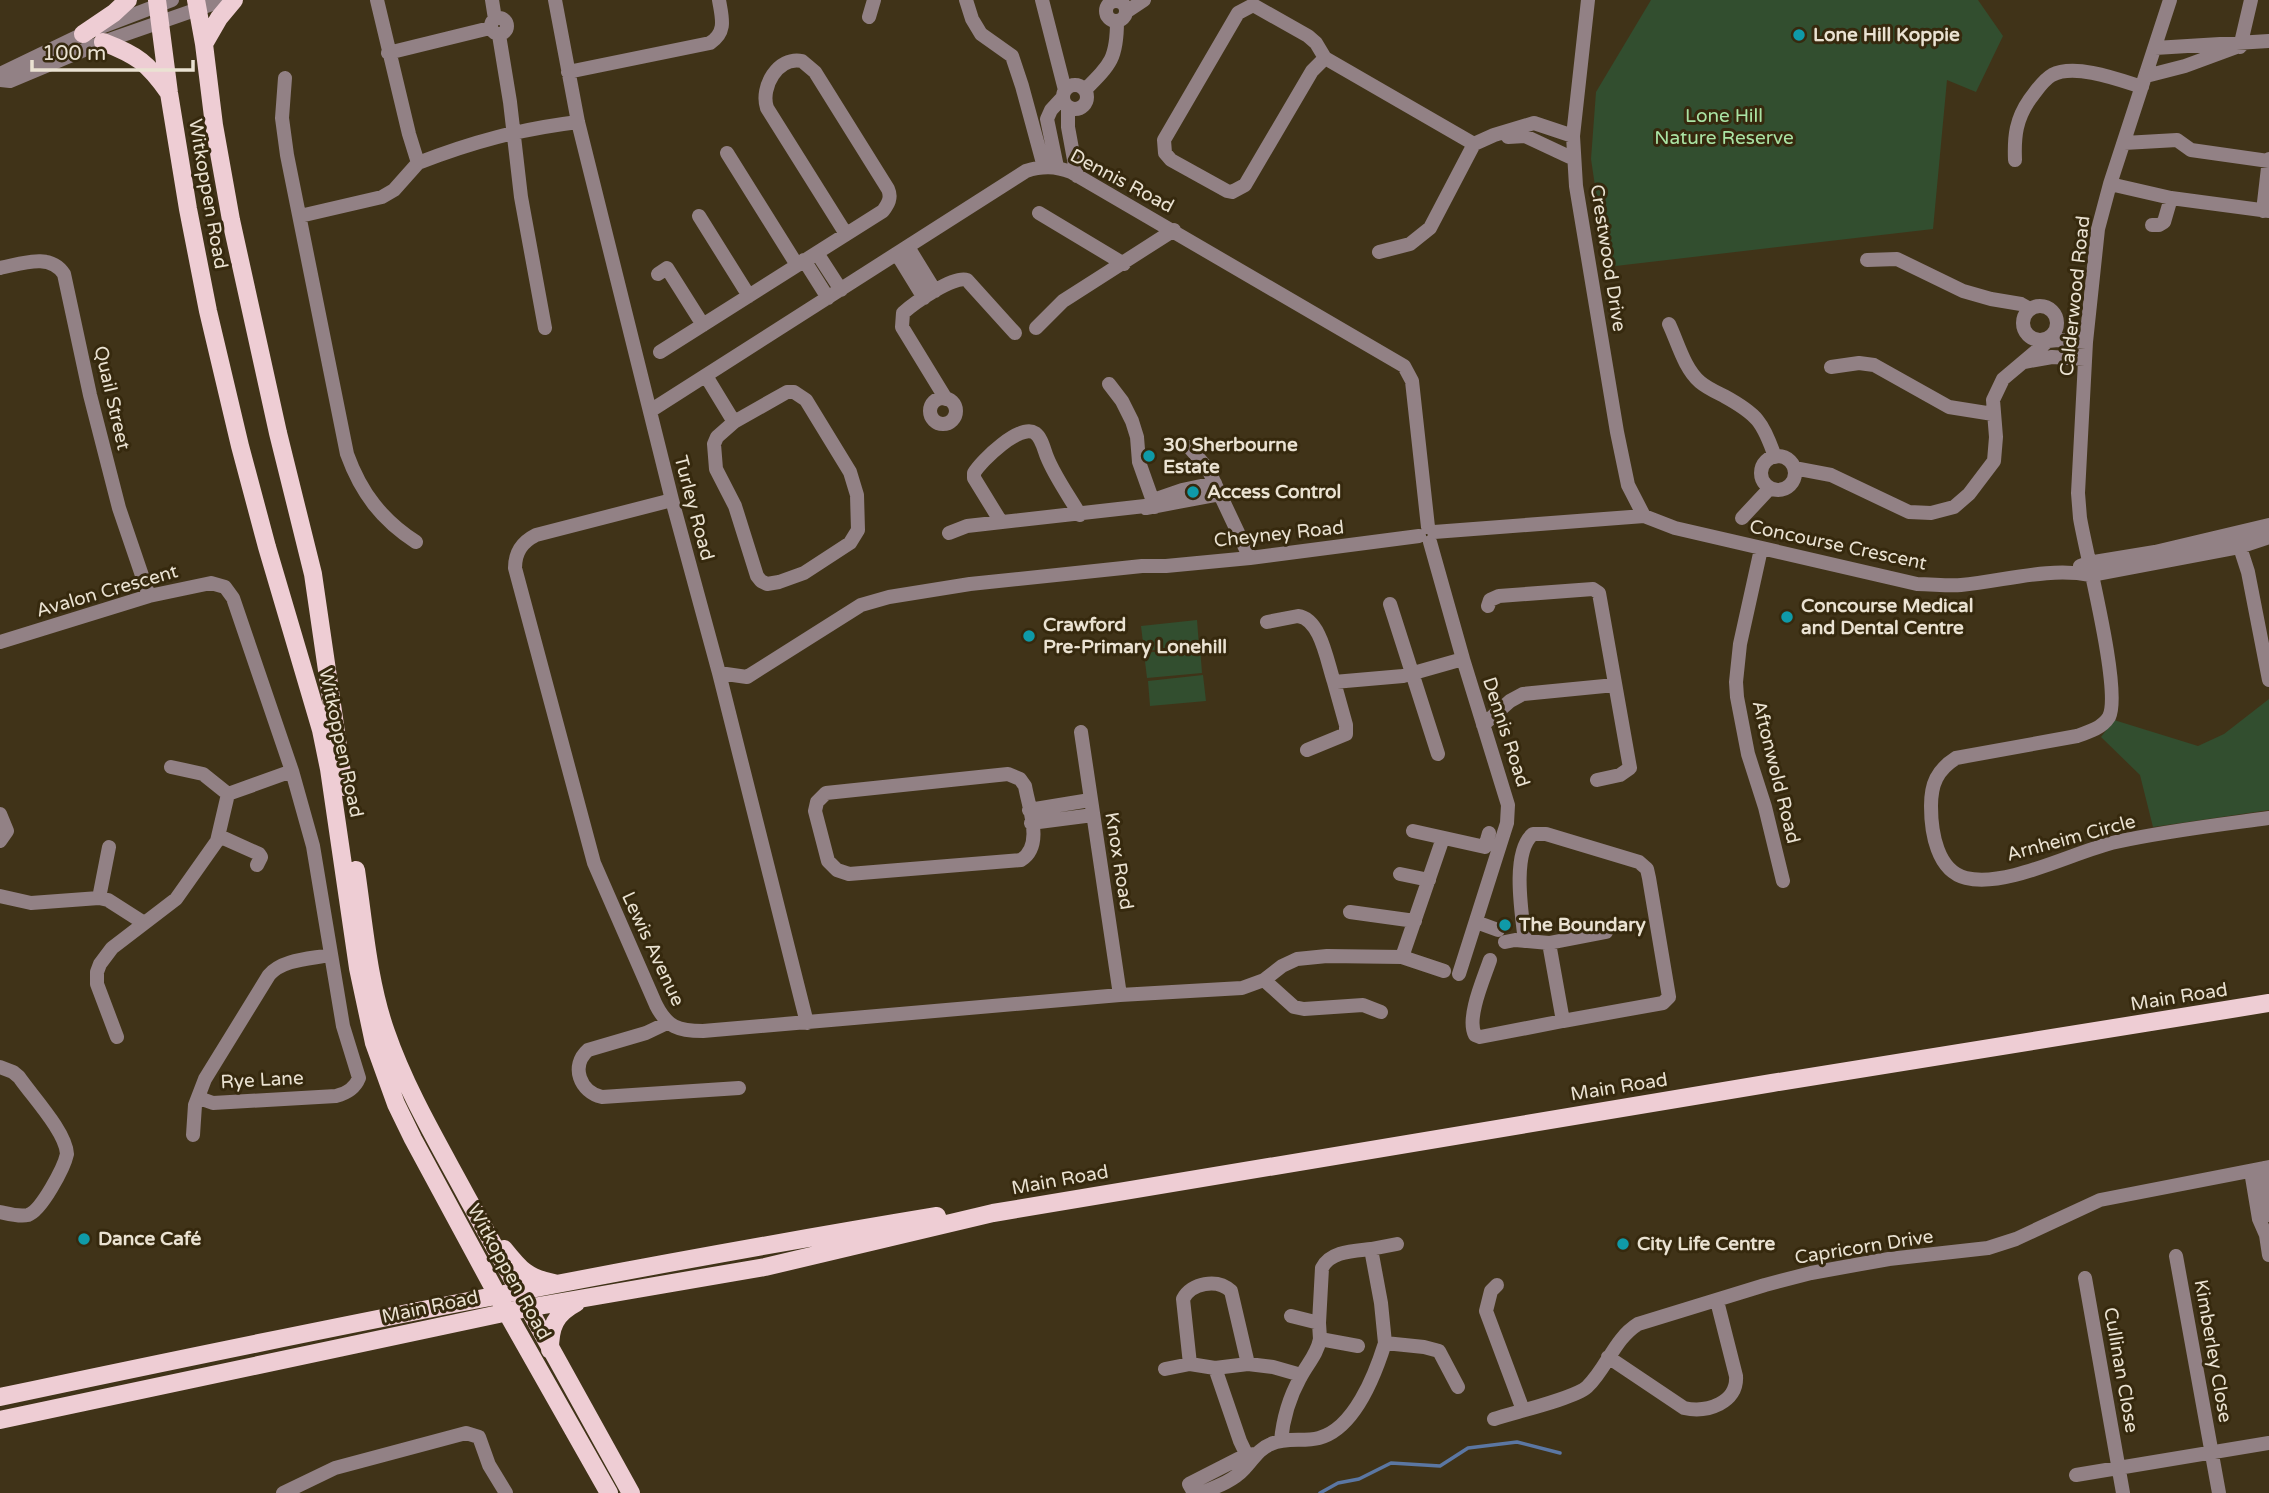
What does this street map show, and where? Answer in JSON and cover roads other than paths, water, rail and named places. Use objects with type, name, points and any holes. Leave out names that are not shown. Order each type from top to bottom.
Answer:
[{"type":"main road","points":[[83,34],[128,0]]},
{"type":"main road","points":[[204,44],[219,18],[234,0]]},
{"type":"main road","name":"Witkoppen Road","points":[[197,5],[231,220],[278,433],[313,574],[377,1000],[386,1033],[400,1068],[479,1219],[631,1493]]},
{"type":"main road","name":"Witkoppen Road","points":[[162,7],[169,93],[208,311],[267,547],[318,718],[330,769],[358,968],[374,1043],[396,1104],[413,1139],[609,1493]]},
{"type":"main road","points":[[103,42],[128,51],[140,59],[169,93]]},
{"type":"main road","name":"Main Road","points":[[0,1397],[373,1319],[498,1296],[523,1300],[586,1299],[765,1267],[993,1213],[1772,1083],[2264,1005]]},
{"type":"main road","name":"Main Road","points":[[0,1420],[507,1313],[523,1300],[558,1283],[763,1245],[959,1213],[993,1213]]},
{"type":"main road","points":[[479,1219],[525,1273],[535,1279],[558,1283]]},
{"type":"main road","points":[[550,1350],[551,1330],[556,1318],[567,1308],[586,1299]]},
{"type":"street","points":[[0,74],[83,34],[162,7],[224,0]]},
{"type":"street","points":[[377,0],[418,163]]},
{"type":"street","points":[[492,0],[510,102],[521,197],[545,328]]},
{"type":"street","name":"Turley Road","points":[[555,0],[578,122],[671,499],[719,673],[807,1023]]},
{"type":"street","points":[[568,72],[710,43],[722,32],[719,0]]},
{"type":"street","points":[[869,17],[874,0]]},
{"type":"street","points":[[966,0],[972,19],[981,34],[1012,55],[1050,167]]},
{"type":"street","points":[[1042,0],[1065,98],[1077,176]]},
{"type":"street","points":[[1107,2],[1106,14],[1110,19],[1121,17],[1144,0]]},
{"type":"street","name":"Crestwood Drive","points":[[1588,0],[1573,136],[1576,186],[1617,432],[1628,485],[1644,516]]},
{"type":"street","name":"Calderwood Road","points":[[2090,569],[2078,494],[2086,342],[2098,229],[2170,0]]},
{"type":"street","points":[[2243,43],[2251,0]]},
{"type":"street","points":[[1325,58],[1312,71],[1241,188],[1227,191],[1171,160],[1165,153],[1164,139],[1238,13],[1253,5],[1308,36],[1325,58],[1474,144]]},
{"type":"street","points":[[0,80],[10,81],[103,42],[162,7]]},
{"type":"street","points":[[1085,90],[1110,63],[1117,48],[1121,17]]},
{"type":"street","points":[[388,52],[495,27]]},
{"type":"street","points":[[2155,48],[2269,40]]},
{"type":"street","points":[[2015,160],[2014,136],[2019,118],[2051,75],[2067,71],[2085,72],[2144,81],[2243,43]]},
{"type":"street","points":[[660,352],[883,211],[889,202],[890,194],[815,72],[802,61],[788,61],[777,70],[767,87],[764,100],[846,234]]},
{"type":"street","points":[[285,78],[283,128],[347,454],[356,477],[378,512],[416,542]]},
{"type":"street","points":[[1050,167],[1047,119],[1051,110],[1075,85],[1085,90],[1087,98],[1084,106],[1076,109],[1065,98]]},
{"type":"street","points":[[300,216],[382,197],[394,190],[418,163],[463,146],[513,133],[578,122]]},
{"type":"street","points":[[1379,252],[1409,244],[1430,228],[1474,144],[1534,123],[1573,136]]},
{"type":"street","points":[[1050,138],[1069,136]]},
{"type":"street","points":[[1489,139],[1525,136],[1574,159]]},
{"type":"street","points":[[2110,184],[2171,198],[2266,211],[2269,160],[2191,150],[2177,140],[2124,143]]},
{"type":"street","points":[[727,153],[806,259],[828,298]]},
{"type":"street","name":"Dennis Road","points":[[650,411],[1026,172],[1050,167],[1077,176],[1397,360],[1404,366],[1412,381],[1428,534],[1463,659],[1506,793],[1508,813],[1459,974]]},
{"type":"street","points":[[2152,225],[2159,225],[2165,220],[2171,198]]},
{"type":"street","points":[[1039,213],[1124,264]]},
{"type":"street","points":[[699,216],[749,296]]},
{"type":"street","points":[[1036,328],[1063,301],[1174,230]]},
{"type":"street","points":[[902,250],[929,295]]},
{"type":"street","points":[[806,259],[841,290]]},
{"type":"street","points":[[1794,468],[1794,479],[1786,488],[1775,490],[1765,484],[1761,473],[1765,463],[1775,457],[1786,459],[1794,468],[1830,475],[1909,512],[1931,513],[1960,503],[1994,461],[1996,437],[1993,400],[1998,387],[2008,373],[2056,331],[2057,319],[2054,313],[2044,306],[2030,309],[2021,304],[1963,291],[1897,259],[1867,260]]},
{"type":"street","name":"Quail Street","points":[[0,268],[42,260],[56,266],[64,274],[90,395],[119,509],[149,596]]},
{"type":"street","points":[[658,274],[667,268],[703,325]]},
{"type":"street","points":[[946,399],[902,327],[903,313],[957,279],[967,280],[1015,333]]},
{"type":"street","points":[[2030,309],[2023,321],[2026,333],[2035,340],[2086,342]]},
{"type":"street","points":[[1669,324],[1695,377],[1757,418],[1765,429],[1775,457]]},
{"type":"street","points":[[2023,362],[2052,357],[2085,359]]},
{"type":"street","points":[[1831,367],[1859,363],[1874,365],[1949,407],[1993,414]]},
{"type":"street","points":[[710,373],[738,419]]},
{"type":"street","points":[[1109,384],[1132,421],[1137,437],[1139,462],[1151,504]]},
{"type":"street","points":[[787,392],[802,396],[850,472],[855,488],[859,521],[855,537],[804,573],[779,582],[767,584],[757,576],[735,506],[716,469],[714,456],[717,437],[738,419],[787,392]]},
{"type":"street","points":[[1001,522],[974,478],[974,473],[1010,438],[1026,431],[1035,433],[1040,440],[1051,467],[1080,514]]},
{"type":"street","points":[[1189,447],[1203,461],[1250,558]]},
{"type":"street","points":[[949,533],[967,526],[1151,504],[1217,488]]},
{"type":"street","points":[[1742,518],[1770,488]]},
{"type":"street","name":"Lewis Avenue","points":[[671,499],[536,535],[525,541],[515,558],[522,596],[594,863],[656,1005],[667,1023],[695,1031],[1120,995],[1242,988],[1264,980],[1297,959],[1308,957],[1402,957],[1444,971]]},
{"type":"street","name":"Cheyney Road","points":[[719,673],[747,677],[861,606],[889,597],[970,584],[1250,558],[1428,534],[1644,516]]},
{"type":"street","name":"Concourse Crescent","points":[[1644,516],[1675,528],[1917,583],[1961,585],[2022,575],[2090,569],[2154,552],[2269,537]]},
{"type":"street","name":"Concourse Crescent","points":[[2238,540],[2269,525]]},
{"type":"street","points":[[2238,540],[2248,572],[2269,680]]},
{"type":"street","name":"Aftonwold Road","points":[[1761,549],[1740,644],[1736,682],[1748,754],[1765,807],[1783,881]]},
{"type":"street","name":"Arnheim Circle","points":[[2090,569],[2112,681],[2110,715],[2104,724],[2077,736],[1964,755],[1945,765],[1935,778],[1931,794],[1931,821],[1942,859],[1949,868],[1964,877],[1991,878],[2031,870],[2118,841],[2269,818]]},
{"type":"street","name":"Avalon Crescent","points":[[0,642],[149,596],[211,583],[225,587]]},
{"type":"street","name":"Rye Lane","points":[[225,587],[233,598],[292,771],[313,846],[343,1027],[359,1078],[354,1087],[337,1096],[213,1102],[199,1098],[205,1079],[273,971],[286,963],[330,955]]},
{"type":"street","points":[[1488,606],[1490,600],[1499,596],[1597,591],[1630,768],[1620,775],[1597,780]]},
{"type":"street","points":[[1390,604],[1438,754]]},
{"type":"street","points":[[1267,622],[1303,616],[1312,623],[1334,681],[1346,734],[1342,738],[1307,750]]},
{"type":"street","points":[[1334,681],[1412,675],[1463,659]]},
{"type":"street","points":[[1483,725],[1510,701],[1523,694],[1615,685]]},
{"type":"street","name":"Knox Road","points":[[1080,732],[1120,995]]},
{"type":"street","points":[[171,767],[203,774],[228,794]]},
{"type":"street","points":[[228,794],[292,771]]},
{"type":"street","points":[[1008,774],[1023,783],[1030,817],[1034,846],[1025,857],[1016,861],[849,874],[837,870],[828,861],[815,811],[819,799],[831,791],[1008,774]]},
{"type":"street","points":[[117,1037],[97,984],[100,964],[112,948],[176,899],[219,836],[228,794]]},
{"type":"street","points":[[1030,817],[1090,800]]},
{"type":"street","points":[[0,814],[7,831],[0,841]]},
{"type":"street","points":[[1030,817],[1093,815]]},
{"type":"street","points":[[1413,831],[1485,847],[1489,833]]},
{"type":"street","points":[[1490,960],[1473,1018],[1472,1029],[1475,1035],[1480,1037],[1663,1003],[1669,997],[1647,869],[1634,860],[1546,834],[1533,834],[1525,846],[1508,938]]},
{"type":"street","points":[[219,836],[259,854],[261,857],[257,865]]},
{"type":"street","points":[[1402,957],[1443,838]]},
{"type":"street","points":[[99,898],[109,847]]},
{"type":"street","points":[[1400,874],[1429,880]]},
{"type":"street","points":[[0,897],[31,903],[99,898],[108,900],[144,923]]},
{"type":"street","points":[[1350,912],[1415,921]]},
{"type":"street","points":[[1474,927],[1508,938],[1549,943],[1606,932]]},
{"type":"street","points":[[1549,943],[1563,1021]]},
{"type":"street","points":[[1264,980],[1294,1007],[1304,1009],[1363,1005],[1381,1012]]},
{"type":"street","points":[[667,1023],[646,1033],[588,1050],[579,1065],[580,1078],[586,1089],[602,1097],[739,1088]]},
{"type":"street","points":[[0,1067],[19,1077],[51,1121],[67,1154],[34,1212],[19,1216],[0,1212]]},
{"type":"street","points":[[193,1135],[194,1112],[199,1098]]},
{"type":"street","points":[[2261,1169],[2269,1215]]},
{"type":"street","points":[[2261,1169],[2259,1219],[2267,1230],[2269,1255]]},
{"type":"street","name":"Capricorn Drive","points":[[1494,1419],[1578,1393],[1588,1385],[1626,1332],[1639,1324],[1765,1285],[1825,1270],[1889,1259],[1988,1248],[2016,1239],[2100,1200],[2261,1169]]},
{"type":"street","points":[[1281,1441],[1286,1408],[1301,1375],[1315,1356],[1320,1339],[1324,1262],[1331,1256],[1398,1244]]},
{"type":"street","points":[[1191,1488],[1251,1457],[1270,1444],[1323,1437],[1340,1427],[1354,1409],[1368,1388],[1385,1343],[1371,1249]]},
{"type":"street","name":"Kimberley Close","points":[[2176,1256],[2219,1493]]},
{"type":"street","name":"Cullinan Close","points":[[2085,1278],[2123,1493]]},
{"type":"street","points":[[1190,1364],[1183,1299],[1187,1292],[1195,1287],[1214,1284],[1222,1285],[1231,1291],[1248,1364]]},
{"type":"street","points":[[1497,1285],[1491,1291],[1486,1311],[1523,1410]]},
{"type":"street","points":[[1608,1357],[1684,1408],[1707,1408],[1725,1401],[1737,1386],[1737,1376],[1717,1301]]},
{"type":"street","points":[[1291,1316],[1319,1323]]},
{"type":"street","points":[[1320,1339],[1358,1346]]},
{"type":"street","points":[[1385,1343],[1439,1351],[1458,1387]]},
{"type":"street","points":[[1165,1369],[1190,1364],[1215,1368],[1248,1364],[1273,1367],[1301,1375]]},
{"type":"street","points":[[1215,1368],[1251,1457]]},
{"type":"street","points":[[283,1493],[335,1468],[466,1433],[479,1437],[489,1465],[506,1493]]},
{"type":"street","points":[[2076,1475],[2269,1443]]},
{"type":"street","points":[[1201,1493],[1232,1479],[1251,1457]]},
{"type":"waterway","points":[[1320,1493],[1338,1483],[1359,1479],[1391,1463],[1440,1466],[1468,1448],[1517,1442],[1560,1453]]},
{"type":"place","name":"Lone Hill Koppie","points":[[1799,35]]},
{"type":"place","name":"30 Sherbourne Estate","points":[[1149,456]]},
{"type":"place","name":"Access Control","points":[[1193,492]]},
{"type":"place","name":"Concourse Medical and Dental Centre","points":[[1787,617]]},
{"type":"place","name":"Crawford Pre-Primary Lonehill","points":[[1029,636]]},
{"type":"place","name":"The Boundary","points":[[1505,925]]},
{"type":"place","name":"Dance Café","points":[[84,1239]]},
{"type":"place","name":"City Life Centre","points":[[1623,1244]]},
{"type":"park label","name":"Lone Hill Nature Reserve","points":[[1724,127]]}]
